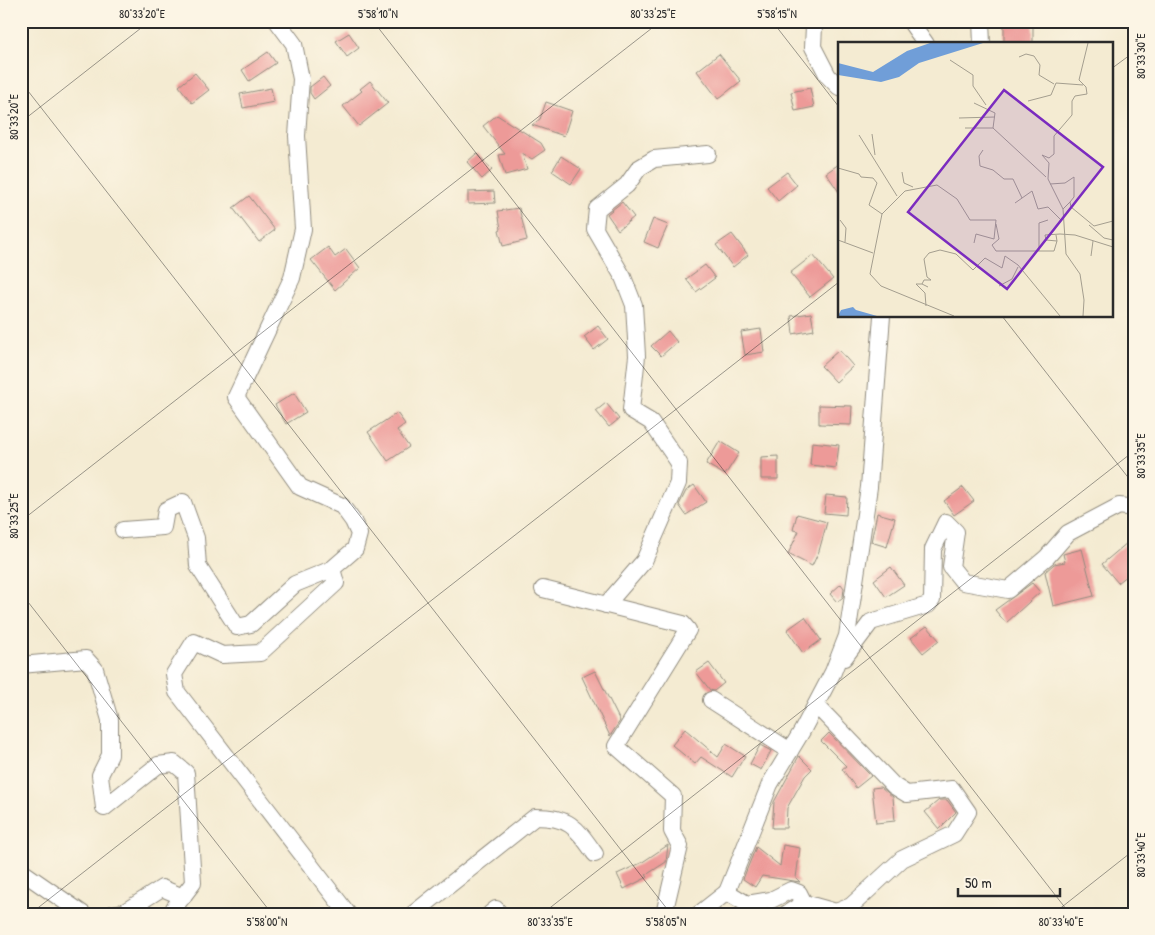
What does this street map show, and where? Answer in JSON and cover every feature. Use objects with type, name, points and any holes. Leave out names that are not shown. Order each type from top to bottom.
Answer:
[{"type":"street","points":[[123,530],[163,527],[166,510],[183,502],[196,538],[198,566],[237,627],[251,624],[295,584],[332,569],[355,549],[359,534],[353,521],[342,506],[300,487],[236,397],[292,278],[303,229],[297,136],[301,79],[294,44],[277,21]]},
{"type":"street","points":[[810,21],[814,26],[812,47],[828,76],[838,86]]},
{"type":"street","points":[[910,21],[925,42]]},
{"type":"street","points":[[981,21],[982,42]]},
{"type":"street","points":[[606,605],[644,561],[678,483],[679,464],[651,422],[630,410],[637,356],[634,305],[623,277],[595,229],[597,210],[627,185],[639,168],[654,160],[708,154]]},
{"type":"street","points":[[699,914],[727,892],[770,784],[816,705],[833,672],[847,636],[869,487],[882,318]]},
{"type":"street","points":[[833,672],[871,622],[928,604],[932,600],[933,549],[946,522],[956,532],[951,567],[963,582],[1008,590],[1047,557],[1068,533],[1119,506],[1134,508]]},
{"type":"street","points":[[332,569],[336,583],[260,653],[222,655],[194,642],[174,674],[177,692],[348,914]]},
{"type":"street","points":[[543,589],[683,624],[688,630],[616,746],[673,796],[672,831],[680,846],[664,914]]},
{"type":"street","points":[[21,665],[86,660],[94,669],[110,720],[110,755],[100,775],[104,808],[158,765],[174,763],[186,773],[193,883],[174,908],[172,914]]},
{"type":"street","points":[[711,700],[790,750]]},
{"type":"street","points":[[727,892],[747,904],[771,900],[791,890],[799,894],[804,903],[836,912],[851,906],[902,859],[954,834],[968,812],[952,789],[907,794],[894,786],[816,705]]},
{"type":"street","points":[[413,914],[534,817],[552,817],[575,826],[595,854]]},
{"type":"street","points":[[21,871],[84,914]]},
{"type":"street","points":[[112,914],[124,912],[162,888],[183,897]]},
{"type":"street","points":[[786,914],[804,903]]},
{"type":"street","points":[[490,914],[496,908],[500,914]]},
{"type":"building","points":[[1033,21],[1033,42],[1004,42],[1004,22]]},
{"type":"building","points":[[349,33],[359,48],[347,57],[336,41]]},
{"type":"building","points":[[268,52],[276,63],[249,81],[242,70]]},
{"type":"building","points":[[719,54],[741,81],[718,99],[697,71]]},
{"type":"building","points":[[195,73],[209,90],[192,103],[179,86]]},
{"type":"building","points":[[323,77],[330,86],[314,99],[310,93],[310,87]]},
{"type":"building","points":[[370,81],[388,103],[359,126],[343,106],[362,91],[360,89]]},
{"type":"building","points":[[271,88],[274,102],[243,108],[240,94]]},
{"type":"building","points":[[810,88],[814,107],[795,111],[791,92]]},
{"type":"building","points":[[546,102],[572,111],[564,136],[532,125],[540,119]]},
{"type":"building","points":[[497,115],[541,143],[545,150],[532,159],[522,153],[527,169],[505,175],[499,155],[505,154],[483,126]]},
{"type":"building","points":[[477,153],[492,170],[482,179],[467,162]]},
{"type":"building","points":[[561,156],[581,169],[571,184],[552,171]]},
{"type":"building","points":[[838,165],[838,191],[826,173]]},
{"type":"building","points":[[787,172],[797,185],[778,201],[767,187]]},
{"type":"building","points":[[494,191],[495,203],[468,204],[468,192]]},
{"type":"building","points":[[249,196],[275,230],[259,242],[233,208]]},
{"type":"building","points":[[622,202],[634,217],[618,230],[607,214]]},
{"type":"building","points":[[519,208],[527,240],[503,246],[499,230],[501,229],[498,211]]},
{"type":"building","points":[[653,219],[668,225],[658,248],[644,242]]},
{"type":"building","points":[[732,234],[748,255],[733,267],[716,245]]},
{"type":"building","points":[[328,247],[335,257],[346,249],[360,268],[335,290],[311,260]]},
{"type":"building","points":[[813,255],[833,279],[810,297],[790,273]]},
{"type":"building","points":[[705,265],[715,278],[696,292],[686,279]]},
{"type":"building","points":[[811,313],[814,330],[793,334],[791,316]]},
{"type":"building","points":[[598,326],[608,339],[594,350],[584,337]]},
{"type":"building","points":[[761,329],[764,352],[745,355],[741,332]]},
{"type":"building","points":[[668,331],[677,342],[661,356],[651,346]]},
{"type":"building","points":[[839,350],[853,366],[836,382],[821,366]]},
{"type":"building","points":[[294,393],[306,412],[286,424],[275,405]]},
{"type":"building","points":[[606,403],[619,419],[609,427],[596,411]]},
{"type":"building","points":[[819,405],[852,406],[851,425],[819,424]]},
{"type":"building","points":[[397,413],[405,424],[397,430],[409,447],[388,461],[368,432]]},
{"type":"building","points":[[720,441],[739,453],[725,475],[706,464]]},
{"type":"building","points":[[812,442],[839,445],[836,468],[810,465]]},
{"type":"building","points":[[778,456],[778,479],[761,479],[761,457]]},
{"type":"building","points":[[694,485],[706,502],[686,515],[679,505],[686,491]]},
{"type":"building","points":[[963,487],[974,501],[954,515],[944,501]]},
{"type":"building","points":[[826,495],[847,497],[846,515],[824,513]]},
{"type":"building","points":[[877,513],[895,518],[887,547],[871,542]]},
{"type":"building","points":[[797,514],[827,522],[819,551],[812,566],[788,554],[799,531],[793,530]]},
{"type":"building","points":[[1134,537],[1134,570],[1118,583],[1102,564]]},
{"type":"building","points":[[1082,549],[1094,596],[1053,606],[1045,572],[1054,564],[1065,562],[1063,554]]},
{"type":"building","points":[[891,567],[904,585],[886,597],[874,580]]},
{"type":"building","points":[[1032,583],[1040,592],[1006,623],[995,610]]},
{"type":"building","points":[[841,584],[844,588],[843,597],[837,602],[830,594]]},
{"type":"building","points":[[805,617],[821,640],[803,653],[787,630]]},
{"type":"building","points":[[927,626],[939,640],[923,653],[911,638]]},
{"type":"building","points":[[709,663],[724,683],[714,691],[710,690],[696,672]]},
{"type":"building","points":[[595,671],[620,721],[610,736],[582,677]]},
{"type":"building","points":[[685,729],[718,757],[726,744],[745,756],[732,777],[701,757],[695,764],[672,745]]},
{"type":"building","points":[[829,733],[871,776],[856,788],[842,769],[846,766],[821,741]]},
{"type":"building","points":[[760,745],[771,751],[761,770],[750,764]]},
{"type":"building","points":[[799,756],[812,769],[805,776],[787,808],[786,828],[772,828],[774,802]]},
{"type":"building","points":[[881,787],[893,797],[895,821],[876,823],[872,788]]},
{"type":"building","points":[[939,800],[947,800],[956,812],[939,829],[925,812]]},
{"type":"building","points":[[668,845],[666,862],[646,875],[648,877],[624,889],[617,874],[641,863]]},
{"type":"building","points":[[783,845],[800,848],[796,878],[800,882],[762,876],[755,887],[743,879],[756,847],[780,866]]}]
